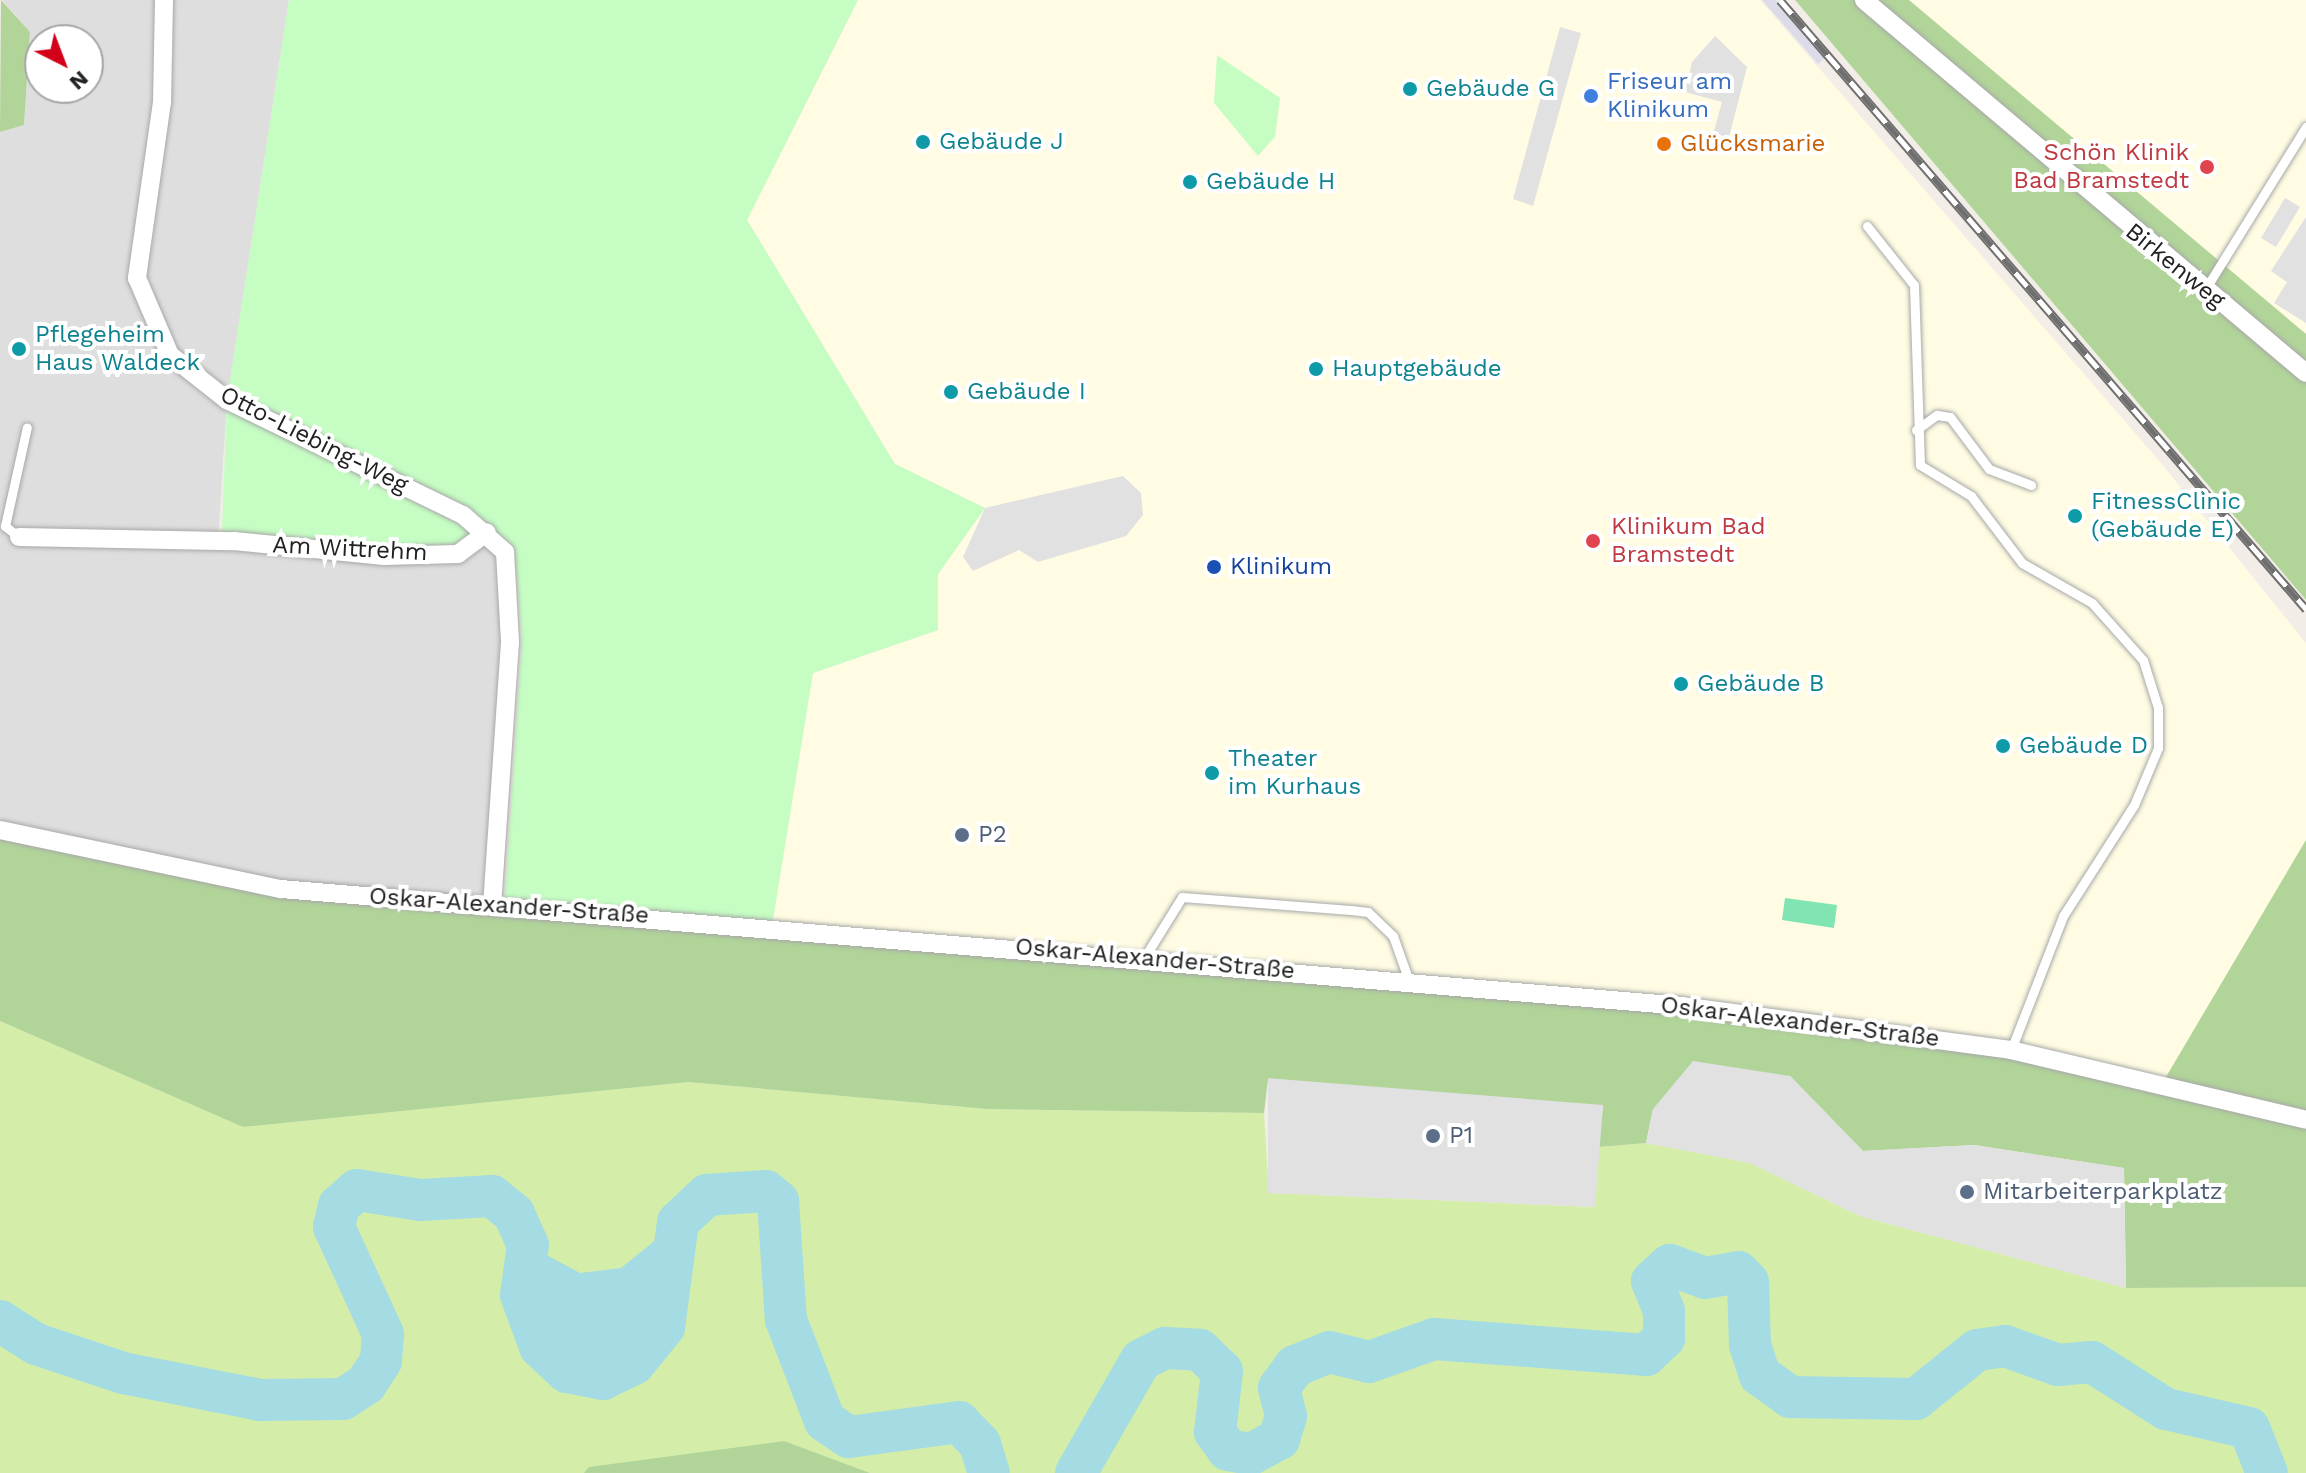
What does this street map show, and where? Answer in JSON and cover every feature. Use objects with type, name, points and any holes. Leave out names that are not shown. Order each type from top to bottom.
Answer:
[{"type":"street","name":"Otto-Liebing-Weg","points":[[164,0],[162,102],[137,278],[170,355],[227,400],[487,532]]},
{"type":"street","name":"Birkenweg","points":[[1864,0],[2204,291],[2306,373]]},
{"type":"street","name":"Am Wittrehm","points":[[19,537],[234,541],[384,556],[458,554],[487,532]]},
{"type":"street","points":[[487,532],[505,552],[509,597],[492,904]]},
{"type":"street","name":"Oskar-Alexander-Straße","points":[[0,830],[281,889],[1144,958],[1682,1006],[2011,1050],[2306,1120]]},
{"type":"lane","points":[[2204,291],[2306,127]]},
{"type":"lane","points":[[1867,226],[1914,285],[1915,431],[1925,471],[1971,496],[2022,563],[2081,594],[2143,660],[2158,708],[2158,748],[2134,805],[2063,916],[2011,1050]]},
{"type":"lane","points":[[1915,431],[1923,420],[1950,417],[1989,469],[2031,485]]},
{"type":"lane","points":[[19,537],[5,526],[27,427]]},
{"type":"lane","points":[[1144,958],[1182,897],[1351,910],[1368,912],[1393,936],[1409,981]]},
{"type":"shaded area","points":[[2,0],[289,0],[227,400],[218,542],[487,532],[505,552],[492,904],[281,889],[0,830],[0,132],[24,125],[25,104],[104,104],[104,24],[24,25]]},
{"type":"shaded area","name":"Klinikum Bad Bramstedt","points":[[858,0],[1760,0],[2161,463],[2306,643],[2306,840],[2164,1082],[772,926],[798,731],[813,673],[938,630],[938,574],[985,508],[895,464],[747,220]]},
{"type":"shaded area","points":[[1762,0],[1776,0],[1826,57],[1818,64]]},
{"type":"shaded area","name":"Schön Klinik Bad Bramstedt","points":[[1909,0],[2306,0],[2306,334]]},
{"type":"shaded area","points":[[1560,27],[1581,33],[1533,206],[1513,199]]},
{"type":"shaded area","points":[[1715,36],[1747,67],[1725,153],[1709,149],[1722,102],[1685,92],[1692,62]]},
{"type":"shaded area","points":[[2285,198],[2300,207],[2276,247],[2261,238]]},
{"type":"shaded area","points":[[2306,217],[2306,323],[2274,303],[2287,282],[2271,271]]},
{"type":"shaded area","points":[[1123,476],[1141,493],[1143,515],[1126,536],[1038,562],[1019,550],[973,571],[963,557],[985,508]]},
{"type":"shaded area","name":"Mitarbeiterparkplatz","points":[[1693,1061],[1790,1076],[1863,1151],[1974,1145],[2124,1168],[2126,1288],[1860,1216],[1750,1163],[1646,1143],[1653,1109]]},
{"type":"shaded area","name":"P1","points":[[1268,1078],[1603,1105],[1595,1207],[1268,1193]]},
{"type":"green space","points":[[1,0],[24,25],[25,104],[24,125],[0,132]]},
{"type":"green space","points":[[289,0],[858,0],[747,220],[895,464],[985,508],[938,574],[938,630],[813,673],[772,926],[505,899],[522,638],[514,547],[487,532],[457,549],[383,552],[230,537],[222,530],[227,400]]},
{"type":"green space","points":[[1795,0],[1909,0],[2306,334],[2306,600]]},
{"type":"green space","points":[[1217,55],[1280,98],[1275,137],[1258,156],[1214,103]]},
{"type":"green space","points":[[0,830],[281,889],[1682,1006],[2163,1082],[2306,840],[2306,1287],[2126,1288],[2124,1168],[1974,1145],[1863,1151],[1790,1076],[1653,1109],[1646,1143],[1599,1147],[1603,1106],[1268,1079],[1264,1113],[987,1109],[688,1082],[243,1127],[0,1021]]},
{"type":"green space","points":[[1785,898],[1837,905],[1834,928],[1782,920]]},
{"type":"green space","points":[[0,1021],[243,1127],[688,1082],[987,1109],[1264,1113],[1269,1193],[1594,1207],[1599,1147],[1646,1143],[1750,1163],[1860,1216],[2126,1288],[2306,1287],[2306,1473],[870,1473],[783,1441],[584,1473],[0,1473]]},
{"type":"green space","points":[[784,1441],[870,1473],[584,1473],[589,1467]]},
{"type":"water","points":[[678,1222],[664,1327],[634,1364],[603,1379],[567,1372],[540,1347],[521,1295],[528,1245],[580,1273],[621,1268]]},
{"type":"waterway","points":[[0,1321],[36,1344],[123,1373],[260,1400],[343,1399],[366,1384],[381,1361],[383,1334],[334,1227],[339,1206],[357,1190],[420,1200],[492,1196],[514,1214],[528,1245],[521,1295],[540,1347],[567,1372],[603,1379],[634,1364],[664,1327],[678,1222],[707,1195],[766,1191],[778,1201],[786,1320],[825,1421],[849,1437],[959,1422],[980,1444],[989,1473]]},
{"type":"waterway","points":[[1076,1473],[1141,1360],[1165,1348],[1200,1350],[1222,1371],[1215,1432],[1228,1450],[1251,1454],[1279,1439],[1286,1416],[1279,1388],[1295,1366],[1329,1352],[1369,1362],[1434,1339],[1646,1355],[1664,1338],[1664,1311],[1652,1281],[1670,1265],[1705,1278],[1738,1272],[1748,1282],[1750,1345],[1760,1375],[1790,1397],[1916,1399],[1977,1350],[2005,1346],[2058,1365],[2092,1362],[2166,1409],[2249,1428],[2267,1473]]},
{"type":"railway","points":[[1780,0],[2306,609]]},
{"type":"place","name":"Gebäude G","points":[[1410,89]]},
{"type":"place","name":"Friseur am Klinikum","points":[[1591,96]]},
{"type":"place","name":"Gebäude J","points":[[923,142]]},
{"type":"place","name":"Glücksmarie","points":[[1664,144]]},
{"type":"place","name":"Schön Klinik Bad Bramstedt","points":[[2207,167]]},
{"type":"place","name":"Gebäude H","points":[[1190,182]]},
{"type":"place","name":"Pflegeheim Haus Waldeck","points":[[19,349]]},
{"type":"place","name":"Hauptgebäude","points":[[1316,369]]},
{"type":"place","name":"Gebäude I","points":[[951,392]]},
{"type":"place","name":"FitnessClinic (Gebäude E)","points":[[2075,516]]},
{"type":"place","name":"Klinikum Bad Bramstedt","points":[[1593,541]]},
{"type":"place","name":"Klinikum","points":[[1214,567]]},
{"type":"place","name":"Gebäude B","points":[[1681,684]]},
{"type":"place","name":"Gebäude D","points":[[2003,746]]},
{"type":"place","name":"Theater im Kurhaus","points":[[1212,773]]},
{"type":"place","name":"P2","points":[[962,835]]},
{"type":"place","name":"P1","points":[[1433,1136]]},
{"type":"place","name":"Mitarbeiterparkplatz","points":[[1967,1192]]}]
